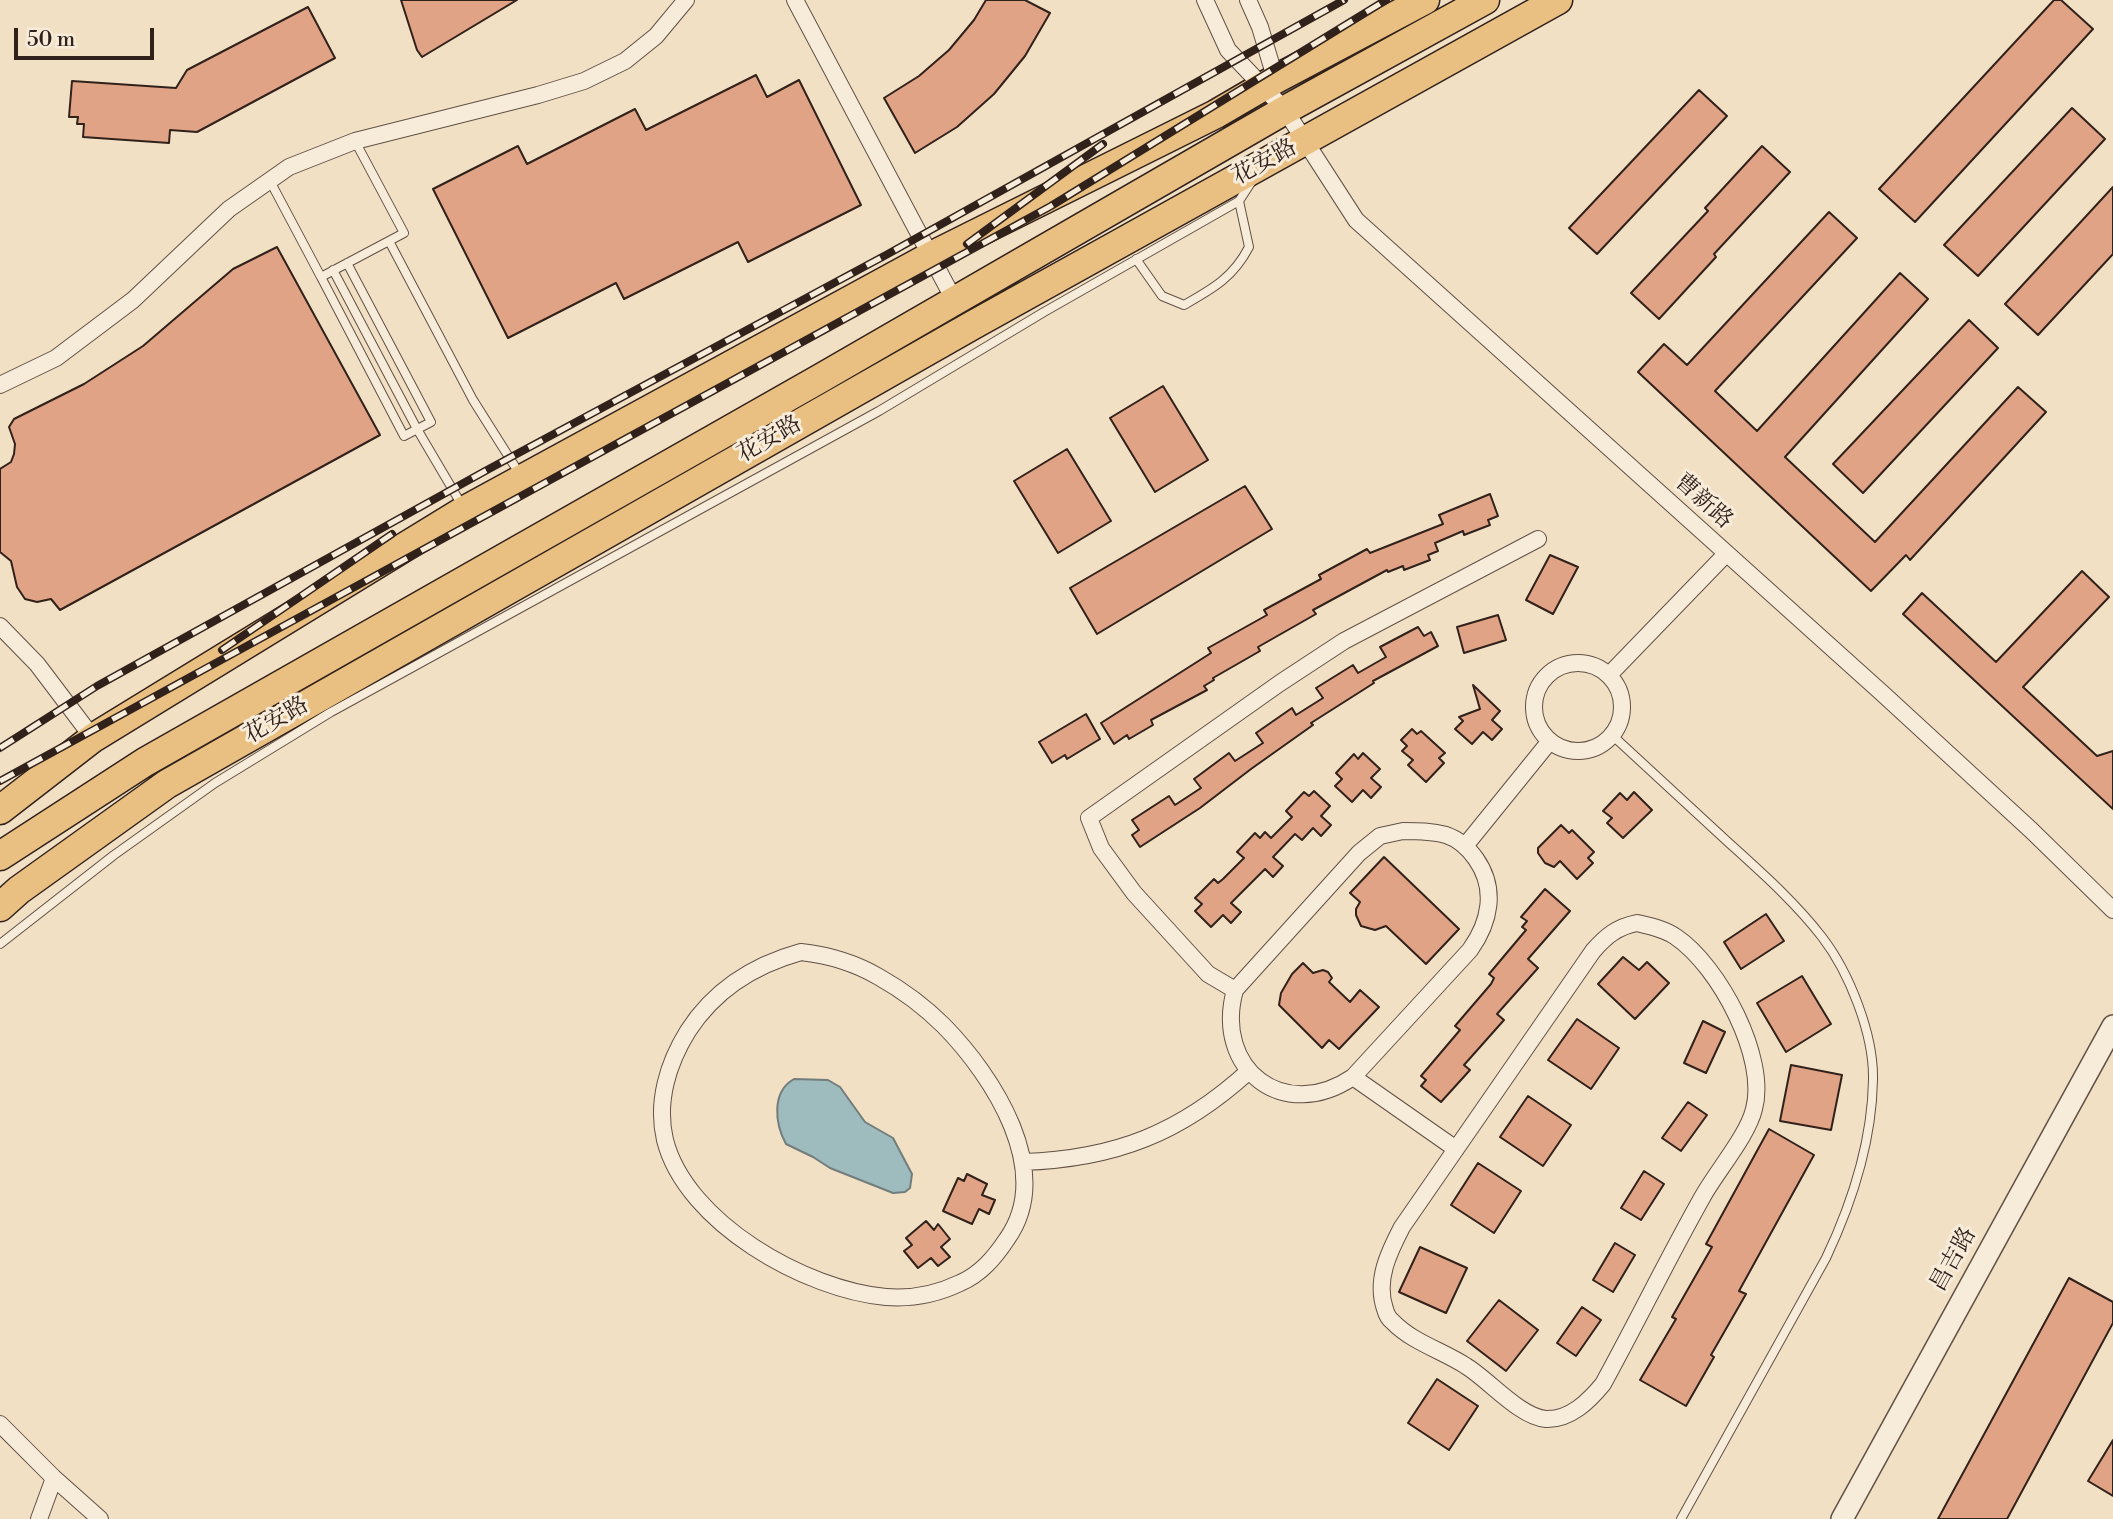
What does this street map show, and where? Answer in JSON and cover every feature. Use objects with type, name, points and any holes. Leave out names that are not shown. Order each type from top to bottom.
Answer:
[{"type":"highway","points":[[0,810],[93,738],[465,510],[931,256],[1216,114],[1425,0]]},
{"type":"highway","name":"花安路","points":[[0,856],[145,762],[821,378],[1285,110],[1485,0]]},
{"type":"highway","name":"花安路","points":[[0,907],[19,890],[167,784],[961,332],[1558,0]]},
{"type":"street","points":[[0,385],[56,358],[133,300],[229,209],[289,167],[355,141],[538,95],[584,80],[625,61],[656,36],[686,0]]},
{"type":"street","points":[[795,0],[952,296]]},
{"type":"street","points":[[1205,0],[1228,50],[1269,83]]},
{"type":"street","name":"曹新路","points":[[1248,0],[1260,27],[1269,83],[1356,220],[2021,821],[2113,910]]},
{"type":"street","points":[[1235,990],[1208,974],[1134,893],[1101,848],[1089,818],[1280,683],[1343,642],[1538,539]]},
{"type":"street","points":[[1609,675],[1726,554]]},
{"type":"street","points":[[0,626],[37,664],[93,738]]},
{"type":"street","points":[[1571,663],[1591,665],[1609,675],[1618,688],[1622,704],[1620,721],[1612,735],[1599,746],[1582,751],[1565,749],[1550,741],[1538,725],[1534,705],[1539,686],[1553,671],[1571,663]]},
{"type":"street","points":[[1465,846],[1550,741]]},
{"type":"street","points":[[1403,831],[1428,831],[1449,836],[1465,846],[1485,873],[1490,893],[1488,915],[1481,935],[1353,1077],[1338,1087],[1304,1096],[1283,1094],[1265,1085],[1249,1071],[1237,1053],[1230,1030],[1230,1009],[1235,990],[1359,853],[1380,836],[1403,831]]},
{"type":"street","points":[[1637,923],[1676,937],[1707,968],[1737,1016],[1755,1069],[1757,1082],[1754,1111],[1703,1196],[1603,1384],[1591,1399],[1571,1414],[1544,1419],[1529,1414],[1467,1366],[1408,1334],[1391,1321],[1385,1308],[1381,1290],[1390,1251],[1402,1227],[1456,1149],[1592,951],[1607,935],[1622,926],[1637,923]]},
{"type":"street","points":[[801,952],[825,955],[877,976],[916,1002],[943,1025],[968,1053],[991,1086],[1013,1126],[1023,1162],[1023,1207],[1016,1227],[989,1264],[967,1280],[946,1290],[921,1296],[888,1297],[862,1293],[814,1277],[776,1260],[732,1232],[702,1205],[678,1171],[666,1141],[662,1115],[666,1083],[675,1053],[694,1022],[720,992],[748,972],[779,958],[801,952]]},
{"type":"street","name":"昌吉路","points":[[1842,1519],[2113,1026]]},
{"type":"street","points":[[1023,1162],[1078,1158],[1151,1138],[1182,1123],[1209,1105],[1249,1071]]},
{"type":"street","points":[[1353,1077],[1456,1149]]},
{"type":"street","points":[[0,1424],[100,1519]]},
{"type":"street","points":[[39,1519],[54,1478]]},
{"type":"lane","points":[[321,277],[404,233],[355,141]]},
{"type":"lane","points":[[0,944],[114,855],[215,783],[331,712],[879,411],[1238,201],[1263,164]]},
{"type":"lane","points":[[270,181],[404,436],[431,422],[347,263]]},
{"type":"lane","points":[[1136,260],[1162,296],[1184,305],[1220,284],[1241,263],[1249,247],[1238,201]]},
{"type":"lane","points":[[389,241],[472,400],[523,479]]},
{"type":"lane","points":[[333,270],[417,429],[465,510]]},
{"type":"lane","points":[[1612,735],[1756,868],[1823,938],[1849,981],[1868,1040],[1873,1078],[1859,1169],[1840,1227],[1826,1258],[1681,1519]]},
{"type":"water","points":[[794,1079],[828,1080],[840,1087],[865,1122],[893,1138],[912,1174],[910,1188],[905,1192],[893,1193],[830,1168],[786,1144],[779,1127],[778,1100]]},
{"type":"building","points":[[401,0],[517,0],[422,57],[417,50]]},
{"type":"building","points":[[986,0],[1025,0],[1050,13],[1025,56],[994,94],[957,127],[915,153],[884,98],[919,76],[949,50],[974,20]]},
{"type":"building","points":[[2054,0],[2061,0],[2093,29],[1915,222],[1879,189]]},
{"type":"building","points":[[308,7],[335,58],[197,132],[170,130],[169,143],[83,137],[84,124],[77,124],[78,117],[69,117],[72,81],[176,88],[187,70]]},
{"type":"building","points":[[756,75],[767,97],[799,80],[861,205],[748,262],[738,242],[624,299],[616,283],[508,338],[433,189],[518,146],[527,164],[635,109],[646,130]]},
{"type":"building","points":[[1699,90],[1727,116],[1597,254],[1569,228]]},
{"type":"building","points":[[2072,108],[2105,139],[1978,276],[1944,245]]},
{"type":"building","points":[[1762,146],[1790,172],[1714,254],[1716,257],[1659,319],[1631,293],[1708,211],[1705,208]]},
{"type":"building","points":[[2113,187],[2113,254],[2038,335],[2005,304]]},
{"type":"building","points":[[1829,212],[1857,238],[1715,391],[1757,431],[1900,273],[1928,299],[1785,457],[1875,542],[2018,387],[2046,412],[1910,560],[1906,555],[1871,591],[1638,372],[1664,344],[1687,365]]},
{"type":"building","points":[[277,247],[380,435],[60,610],[51,599],[37,602],[25,599],[17,587],[11,561],[0,552],[0,469],[11,462],[14,454],[15,444],[9,427],[14,419],[84,384],[143,346],[233,269]]},
{"type":"building","points":[[1969,320],[1998,348],[1863,493],[1833,464]]},
{"type":"building","points":[[1163,386],[1208,460],[1155,492],[1110,418]]},
{"type":"building","points":[[1067,449],[1111,521],[1058,553],[1014,481]]},
{"type":"building","points":[[1245,486],[1272,529],[1097,634],[1070,588]]},
{"type":"building","points":[[1490,494],[1498,516],[1488,520],[1490,525],[1464,535],[1463,531],[1435,543],[1438,551],[1428,555],[1430,560],[1404,570],[1403,566],[1388,572],[1387,570],[1313,610],[1316,614],[1258,647],[1260,651],[1213,678],[1214,680],[1204,686],[1207,690],[1151,720],[1153,725],[1129,739],[1127,735],[1114,744],[1101,723],[1211,653],[1208,648],[1267,615],[1264,610],[1321,579],[1319,575],[1367,549],[1370,553],[1443,524],[1439,515]]},
{"type":"building","points":[[1550,555],[1578,567],[1553,614],[1526,600]]},
{"type":"building","points":[[2082,571],[2109,597],[2023,687],[2097,756],[2113,751],[2113,809],[1903,614],[1922,593],[1996,662]]},
{"type":"building","points":[[1498,615],[1506,640],[1464,653],[1457,627]]},
{"type":"building","points":[[1418,627],[1424,636],[1431,632],[1438,646],[1373,681],[1374,683],[1311,723],[1313,725],[1200,808],[1140,847],[1132,835],[1139,830],[1132,820],[1169,796],[1175,805],[1201,788],[1194,779],[1229,753],[1235,761],[1263,743],[1256,733],[1292,708],[1296,715],[1323,698],[1316,688],[1353,665],[1358,673],[1386,657],[1380,647]]},
{"type":"building","points":[[1473,685],[1500,711],[1492,720],[1502,729],[1492,740],[1483,732],[1472,744],[1455,729],[1463,721],[1459,717],[1480,709]]},
{"type":"building","points":[[1086,714],[1100,739],[1067,759],[1065,755],[1052,763],[1039,742]]},
{"type":"building","points":[[1412,729],[1417,734],[1421,731],[1445,753],[1439,758],[1444,763],[1426,782],[1408,765],[1413,760],[1402,751],[1407,746],[1401,740]]},
{"type":"building","points":[[1363,753],[1380,769],[1371,778],[1381,787],[1371,798],[1363,790],[1352,802],[1335,786],[1342,779],[1336,773],[1354,754],[1358,759]]},
{"type":"building","points":[[1314,791],[1330,806],[1321,816],[1331,825],[1321,836],[1313,828],[1302,840],[1295,834],[1273,857],[1283,866],[1273,877],[1265,869],[1231,903],[1241,912],[1231,923],[1223,915],[1211,927],[1195,911],[1202,904],[1195,898],[1214,879],[1218,883],[1223,879],[1244,858],[1237,852],[1255,833],[1260,838],[1265,832],[1271,838],[1292,817],[1286,811],[1304,792],[1309,796]]},
{"type":"building","points":[[1634,792],[1652,810],[1623,838],[1607,823],[1612,818],[1603,811],[1620,793],[1627,800]]},
{"type":"building","points":[[1561,825],[1569,833],[1572,830],[1594,852],[1588,858],[1593,863],[1577,879],[1560,861],[1554,867],[1545,863],[1538,853],[1538,848]]},
{"type":"building","points":[[1384,857],[1459,929],[1426,964],[1386,926],[1375,930],[1361,926],[1356,915],[1360,902],[1350,893]]},
{"type":"building","points":[[1545,889],[1570,911],[1528,959],[1538,968],[1497,1014],[1504,1020],[1464,1065],[1470,1070],[1441,1102],[1421,1086],[1426,1080],[1421,1076],[1460,1030],[1455,1026],[1491,984],[1494,978],[1489,974],[1526,930],[1522,927],[1527,921],[1521,917]]},
{"type":"building","points":[[1766,914],[1784,941],[1741,969],[1724,942]]},
{"type":"building","points":[[1623,957],[1639,970],[1647,962],[1669,983],[1635,1019],[1598,984]]},
{"type":"building","points":[[1303,963],[1313,973],[1323,970],[1328,972],[1332,978],[1329,982],[1350,1002],[1360,990],[1379,1007],[1339,1049],[1329,1040],[1322,1048],[1279,1005],[1281,993],[1292,974]]},
{"type":"building","points":[[1802,976],[1831,1024],[1786,1052],[1757,1003]]},
{"type":"building","points":[[1577,1019],[1619,1048],[1591,1089],[1548,1060]]},
{"type":"building","points":[[1703,1021],[1725,1032],[1706,1073],[1684,1063]]},
{"type":"building","points":[[1791,1065],[1842,1075],[1831,1130],[1780,1121]]},
{"type":"building","points":[[1528,1096],[1571,1125],[1543,1166],[1500,1137]]},
{"type":"building","points":[[1688,1102],[1707,1115],[1681,1151],[1662,1138]]},
{"type":"building","points":[[1769,1129],[1814,1155],[1739,1291],[1746,1294],[1686,1406],[1640,1380],[1676,1319],[1672,1317],[1712,1247],[1706,1244]]},
{"type":"building","points":[[1478,1163],[1521,1191],[1494,1233],[1451,1205]]},
{"type":"building","points":[[1644,1171],[1664,1184],[1641,1220],[1621,1208]]},
{"type":"building","points":[[967,1174],[987,1184],[982,1195],[995,1200],[989,1214],[979,1209],[972,1224],[943,1211],[958,1178],[964,1181]]},
{"type":"building","points":[[926,1221],[934,1230],[938,1224],[950,1239],[941,1247],[950,1257],[938,1266],[931,1258],[918,1268],[904,1251],[912,1245],[906,1238]]},
{"type":"building","points":[[1615,1243],[1635,1255],[1613,1292],[1593,1280]]},
{"type":"building","points":[[1420,1247],[1467,1268],[1446,1313],[1399,1292]]},
{"type":"building","points":[[2069,1278],[2113,1302],[2113,1323],[2007,1519],[1938,1519]]},
{"type":"building","points":[[1499,1300],[1538,1330],[1506,1371],[1467,1341]]},
{"type":"building","points":[[1582,1307],[1601,1320],[1576,1356],[1557,1343]]},
{"type":"building","points":[[1437,1379],[1478,1406],[1449,1450],[1408,1423]]},
{"type":"building","points":[[2113,1440],[2113,1496],[2088,1481]]},
{"type":"railway","points":[[0,748],[97,686],[487,470],[886,255],[1344,0]]},
{"type":"railway","points":[[0,781],[1051,206],[1386,0]]},
{"type":"railway","points":[[967,244],[1103,144]]},
{"type":"railway","points":[[222,650],[392,534]]}]
